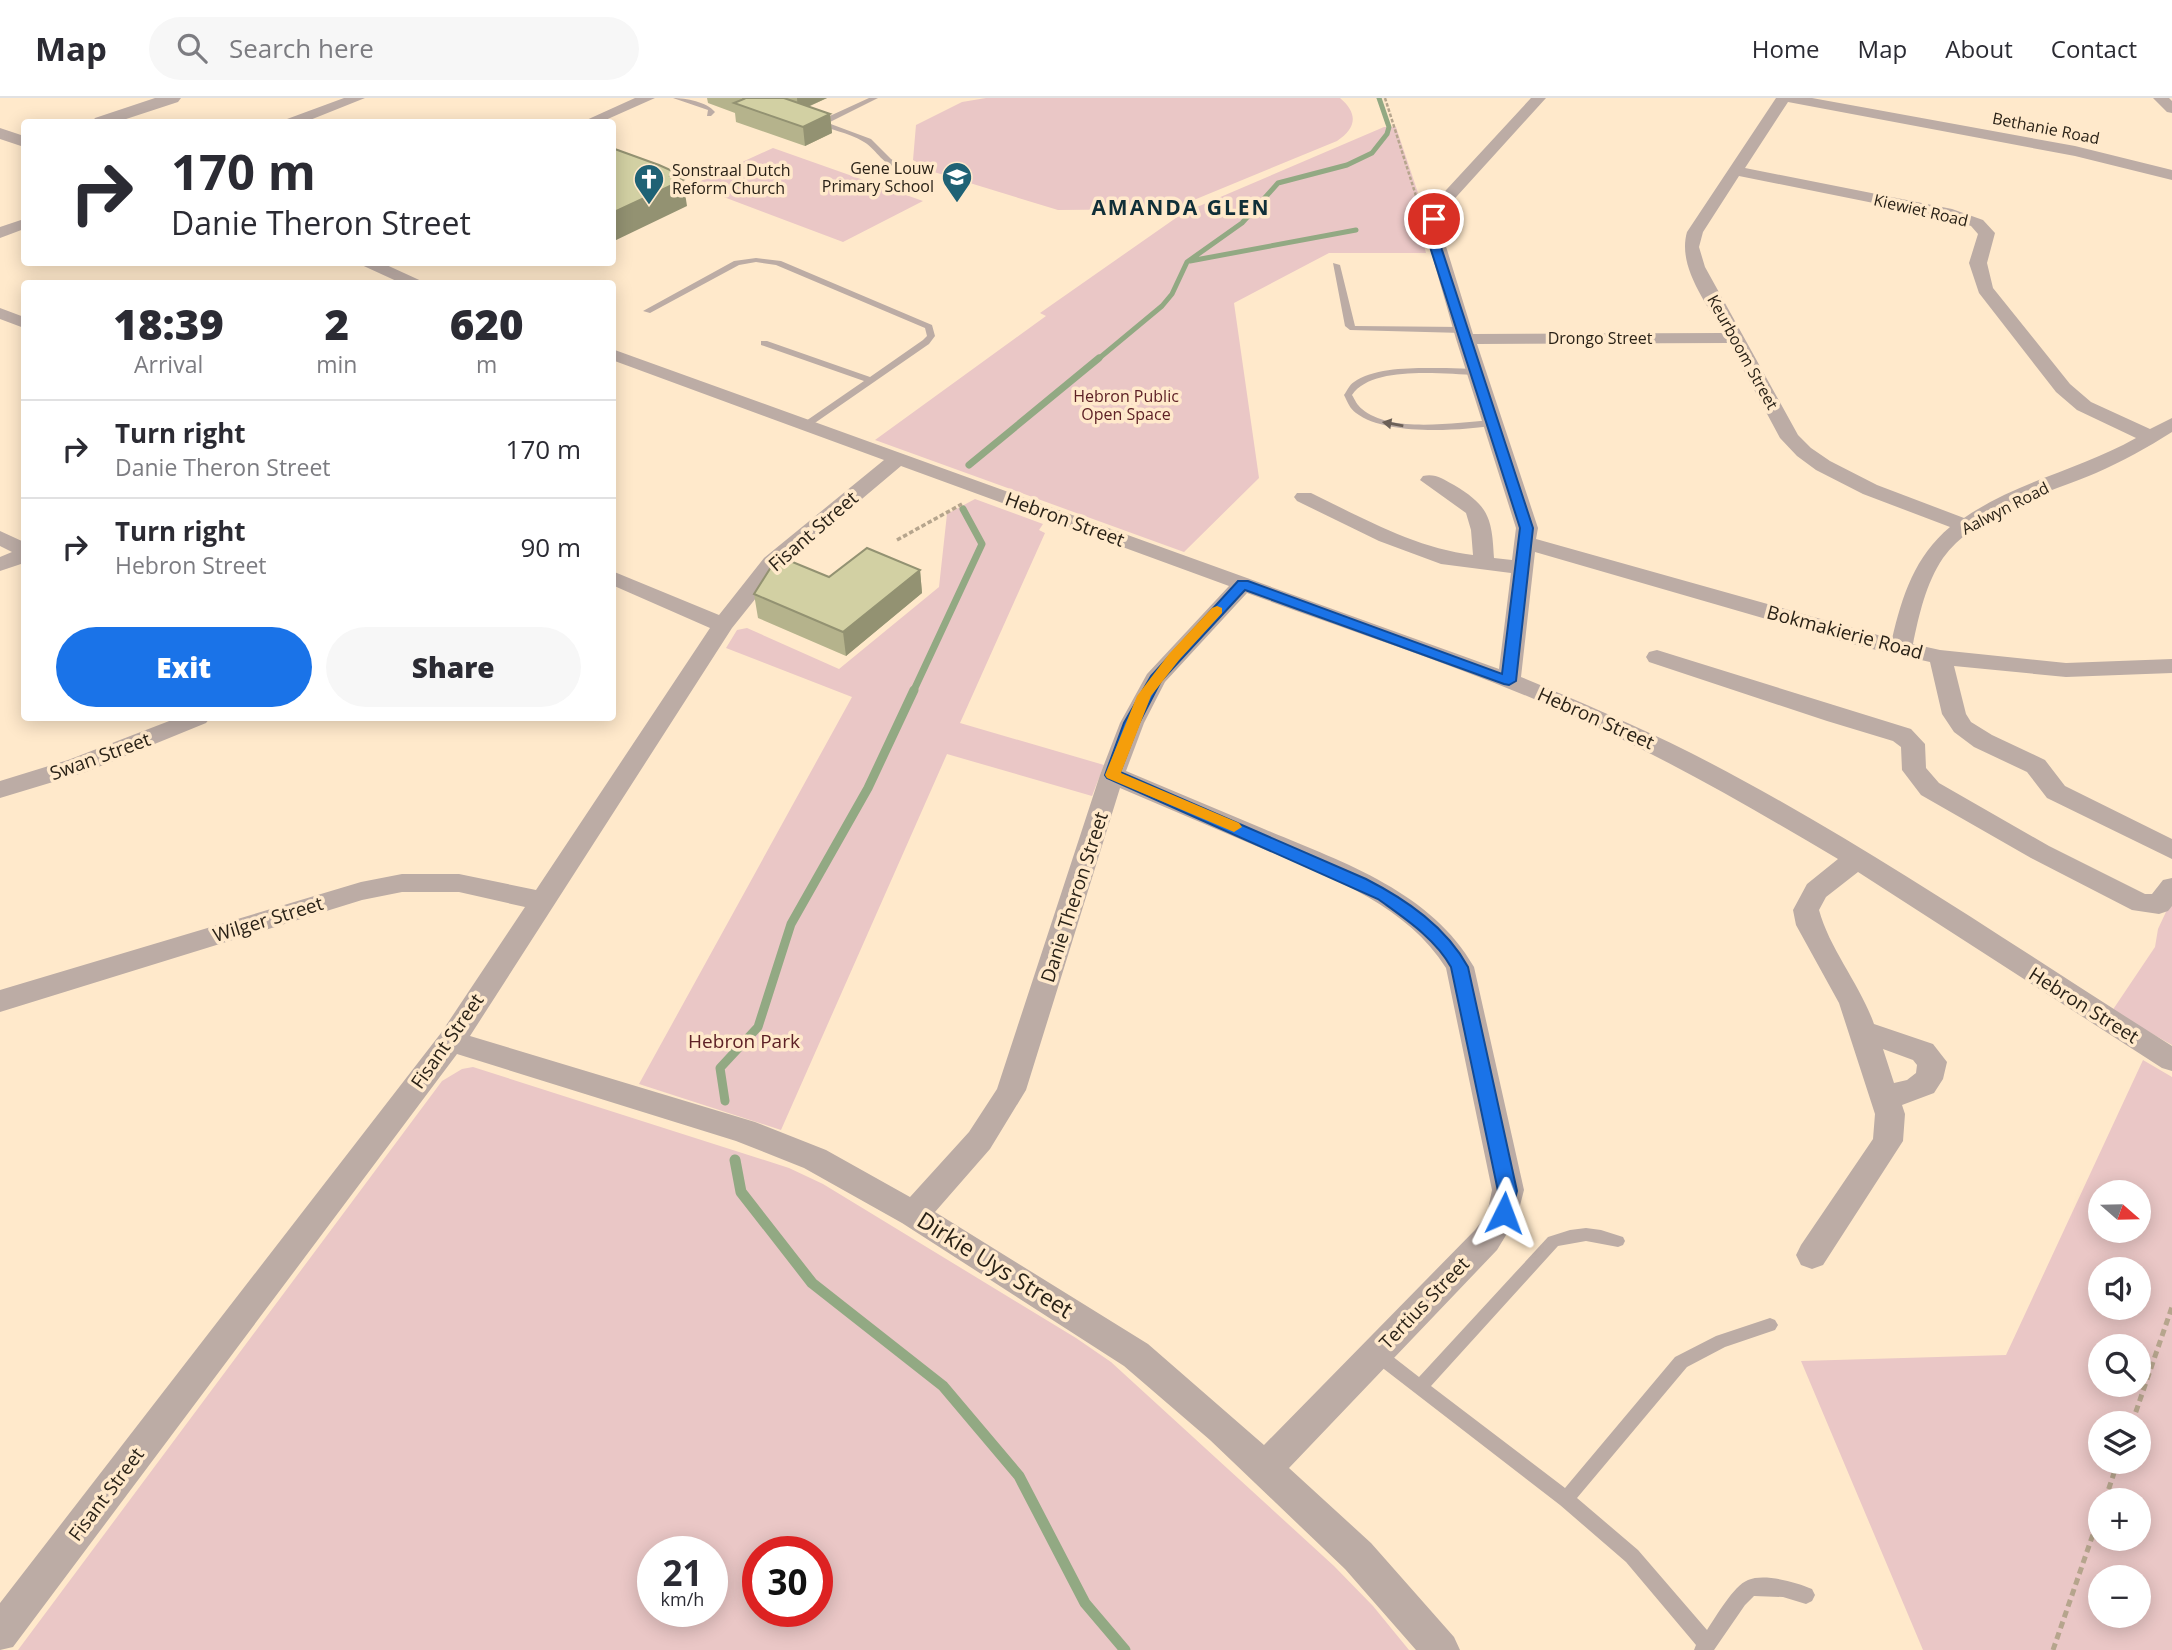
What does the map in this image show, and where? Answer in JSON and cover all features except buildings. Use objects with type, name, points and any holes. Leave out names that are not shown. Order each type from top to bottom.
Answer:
[{"type":"street","points":[[111,119],[172,98]]},
{"type":"street","points":[[300,119],[358,98]]},
{"type":"street","points":[[596,119],[648,98]]},
{"type":"street","points":[[1509,681],[1527,528],[1432,228],[1437,211],[1539,98]]},
{"type":"street","name":"Keurboom Street","points":[[1785,98],[1695,232],[1691,247],[1696,267],[1790,438],[1802,452],[1843,477],[1964,526]]},
{"type":"street","name":"Bethanie Road","points":[[1785,98],[2075,151],[2172,175]]},
{"type":"street","points":[[2160,98],[2172,109]]},
{"type":"street","points":[[0,133],[21,141]]},
{"type":"street","points":[[6,155],[21,150]]},
{"type":"street","name":"Kiewiet Road","points":[[1736,171],[1952,214],[1977,223],[1987,233],[1978,263],[1985,289],[2063,388],[2084,406],[2151,437]]},
{"type":"street","points":[[0,233],[21,225]]},
{"type":"street","points":[[373,266],[410,280]]},
{"type":"street","points":[[0,313],[21,322]]},
{"type":"street","name":"Drongo Street","points":[[1464,334],[1735,338]]},
{"type":"street","name":"Hebron Street","points":[[616,355],[1509,681],[1608,722],[1683,758],[1856,859],[2172,1060]]},
{"type":"street","name":"Aalwyn Road","points":[[1901,649],[1911,606],[1931,559],[1964,526],[2011,502],[2111,459],[2172,424]]},
{"type":"street","name":"Fisant Street","points":[[0,1634],[451,1041],[723,625],[752,587],[788,548],[899,458]]},
{"type":"street","points":[[1430,480],[1474,506],[1480,514],[1484,565]]},
{"type":"street","points":[[1304,497],[1386,537],[1449,559],[1522,568]]},
{"type":"street","points":[[0,537],[21,550]]},
{"type":"street","name":"Bokmakierie Road","points":[[1527,543],[1901,649],[1940,657],[2066,670],[2172,666]]},
{"type":"street","points":[[0,565],[21,554]]},
{"type":"street","points":[[616,579],[723,625]]},
{"type":"street","name":"Danie Theron Street","points":[[913,1214],[977,1146],[996,1120],[1011,1090],[1112,775],[1132,723],[1156,679],[1243,584]]},
{"type":"street","points":[[1657,657],[1835,716],[1902,735],[1913,744],[1914,770],[1930,789],[2040,852],[2141,903],[2159,904],[2172,887]]},
{"type":"street","points":[[1940,657],[1954,714],[1962,727],[1983,741],[2036,766],[2051,788],[2062,795],[2172,850]]},
{"type":"street","name":"Swan Street","points":[[0,790],[77,766],[190,721]]},
{"type":"street","name":"Tertius Street","points":[[1112,775],[1324,865],[1383,895],[1419,920],[1456,958],[1508,1191],[1507,1201],[1492,1233],[1265,1469]]},
{"type":"street","points":[[1812,1255],[1888,1141],[1889,1114],[1863,1031],[1853,1003],[1810,925],[1806,910],[1816,891],[1856,859]]},
{"type":"street","name":"Wilger Street","points":[[0,1001],[361,891],[402,883],[458,883],[541,901]]},
{"type":"street","points":[[1863,1031],[1923,1052],[1932,1062],[1930,1079],[1924,1086],[1885,1097]]},
{"type":"street","name":"Dirkie Uys Street","points":[[451,1041],[744,1131],[815,1160],[913,1214],[1136,1355],[1265,1469],[1357,1556],[1441,1650]]},
{"type":"lane","points":[[676,98],[710,109],[712,112],[709,115]]},
{"type":"lane","points":[[821,123],[876,98]]},
{"type":"lane","points":[[809,119],[866,140],[878,149],[886,161],[897,166]]},
{"type":"lane","points":[[647,311],[737,263],[756,260],[778,263],[929,327],[931,336],[926,342],[806,425]]},
{"type":"lane","points":[[1336,265],[1349,326],[1464,334]]},
{"type":"lane","points":[[764,343],[870,380]]},
{"type":"lane","points":[[1476,372],[1369,376],[1352,385],[1349,400],[1356,409],[1370,418],[1398,425],[1493,423]]},
{"type":"lane","points":[[1421,1386],[1553,1241],[1576,1234],[1618,1241]]},
{"type":"lane","points":[[1566,1499],[1681,1362],[1721,1340],[1770,1325]]},
{"type":"lane","points":[[1376,1354],[1566,1499],[1632,1556],[1705,1647],[1751,1587],[1783,1588],[1806,1595]]},
{"type":"path","points":[[1385,98],[1417,199],[1426,208],[1437,211]]},
{"type":"path","points":[[897,540],[964,503]]},
{"type":"path","points":[[2136,1411],[2172,1307]]},
{"type":"path","points":[[2053,1650],[2088,1549]]},
{"type":"green space","points":[[986,98],[1340,98],[1350,109],[1353,120],[1348,131],[1337,141],[1172,209],[1058,210],[934,172],[913,160],[916,125],[962,102]]},
{"type":"green space","name":"Hebron Public Open Space","points":[[1384,127],[1396,127],[1420,199],[1427,206],[1420,229],[1426,253],[1329,253],[1234,303],[1259,478],[1184,552],[875,440],[1046,316],[1040,313],[1183,213]]},
{"type":"green space","points":[[773,148],[923,201],[843,242],[692,185]]},
{"type":"green space","name":"Hebron Park","points":[[975,499],[1043,524],[1039,530],[1045,533],[960,723],[1104,765],[1092,796],[947,754],[781,1130],[639,1084],[852,697],[726,648],[737,630],[747,628],[839,669],[939,587],[947,514]]},
{"type":"green space","points":[[2172,899],[2172,1045],[2112,1011],[2155,947],[2158,929]]},
{"type":"green space","points":[[2143,1060],[2172,1077],[2172,1650],[1923,1650],[1801,1361],[2006,1355]]},
{"type":"green space","points":[[473,1067],[789,1168],[823,1184],[1111,1362],[1334,1566],[1373,1606],[1409,1650],[18,1650],[442,1081],[462,1069]]},
{"type":"waterway","points":[[1097,360],[1162,306],[1172,294],[1187,262],[1242,223],[1278,183],[1347,165],[1372,153],[1387,134],[1389,127],[1379,98]]},
{"type":"waterway","points":[[1190,261],[1356,230]]},
{"type":"waterway","points":[[969,465],[1099,358]]},
{"type":"waterway","points":[[913,692],[982,544],[963,509]]},
{"type":"waterway","points":[[725,1101],[720,1068],[758,1027],[791,924],[868,788],[914,690]]},
{"type":"waterway","points":[[735,1160],[741,1192],[812,1283],[943,1386],[1019,1476],[1085,1603],[1125,1650]]},
{"type":"slow traffic","points":[[1217,610],[1174,657],[1144,696],[1112,775],[1234,827]]},
{"type":"place","name":"Gene Louw Primary School","points":[[957,204]]},
{"type":"place","name":"Sonstraal Dutch Reform Church","points":[[649,206]]},
{"type":"district","name":"AMANDA GLEN","points":[[1181,208]]},
{"type":"route","points":[[1434,219],[1432,228],[1437,250],[1527,528],[1509,681],[1243,584],[1196,632],[1144,696],[1112,775],[1361,883],[1419,920],[1450,950],[1460,967],[1508,1191],[1504,1213]]}]
